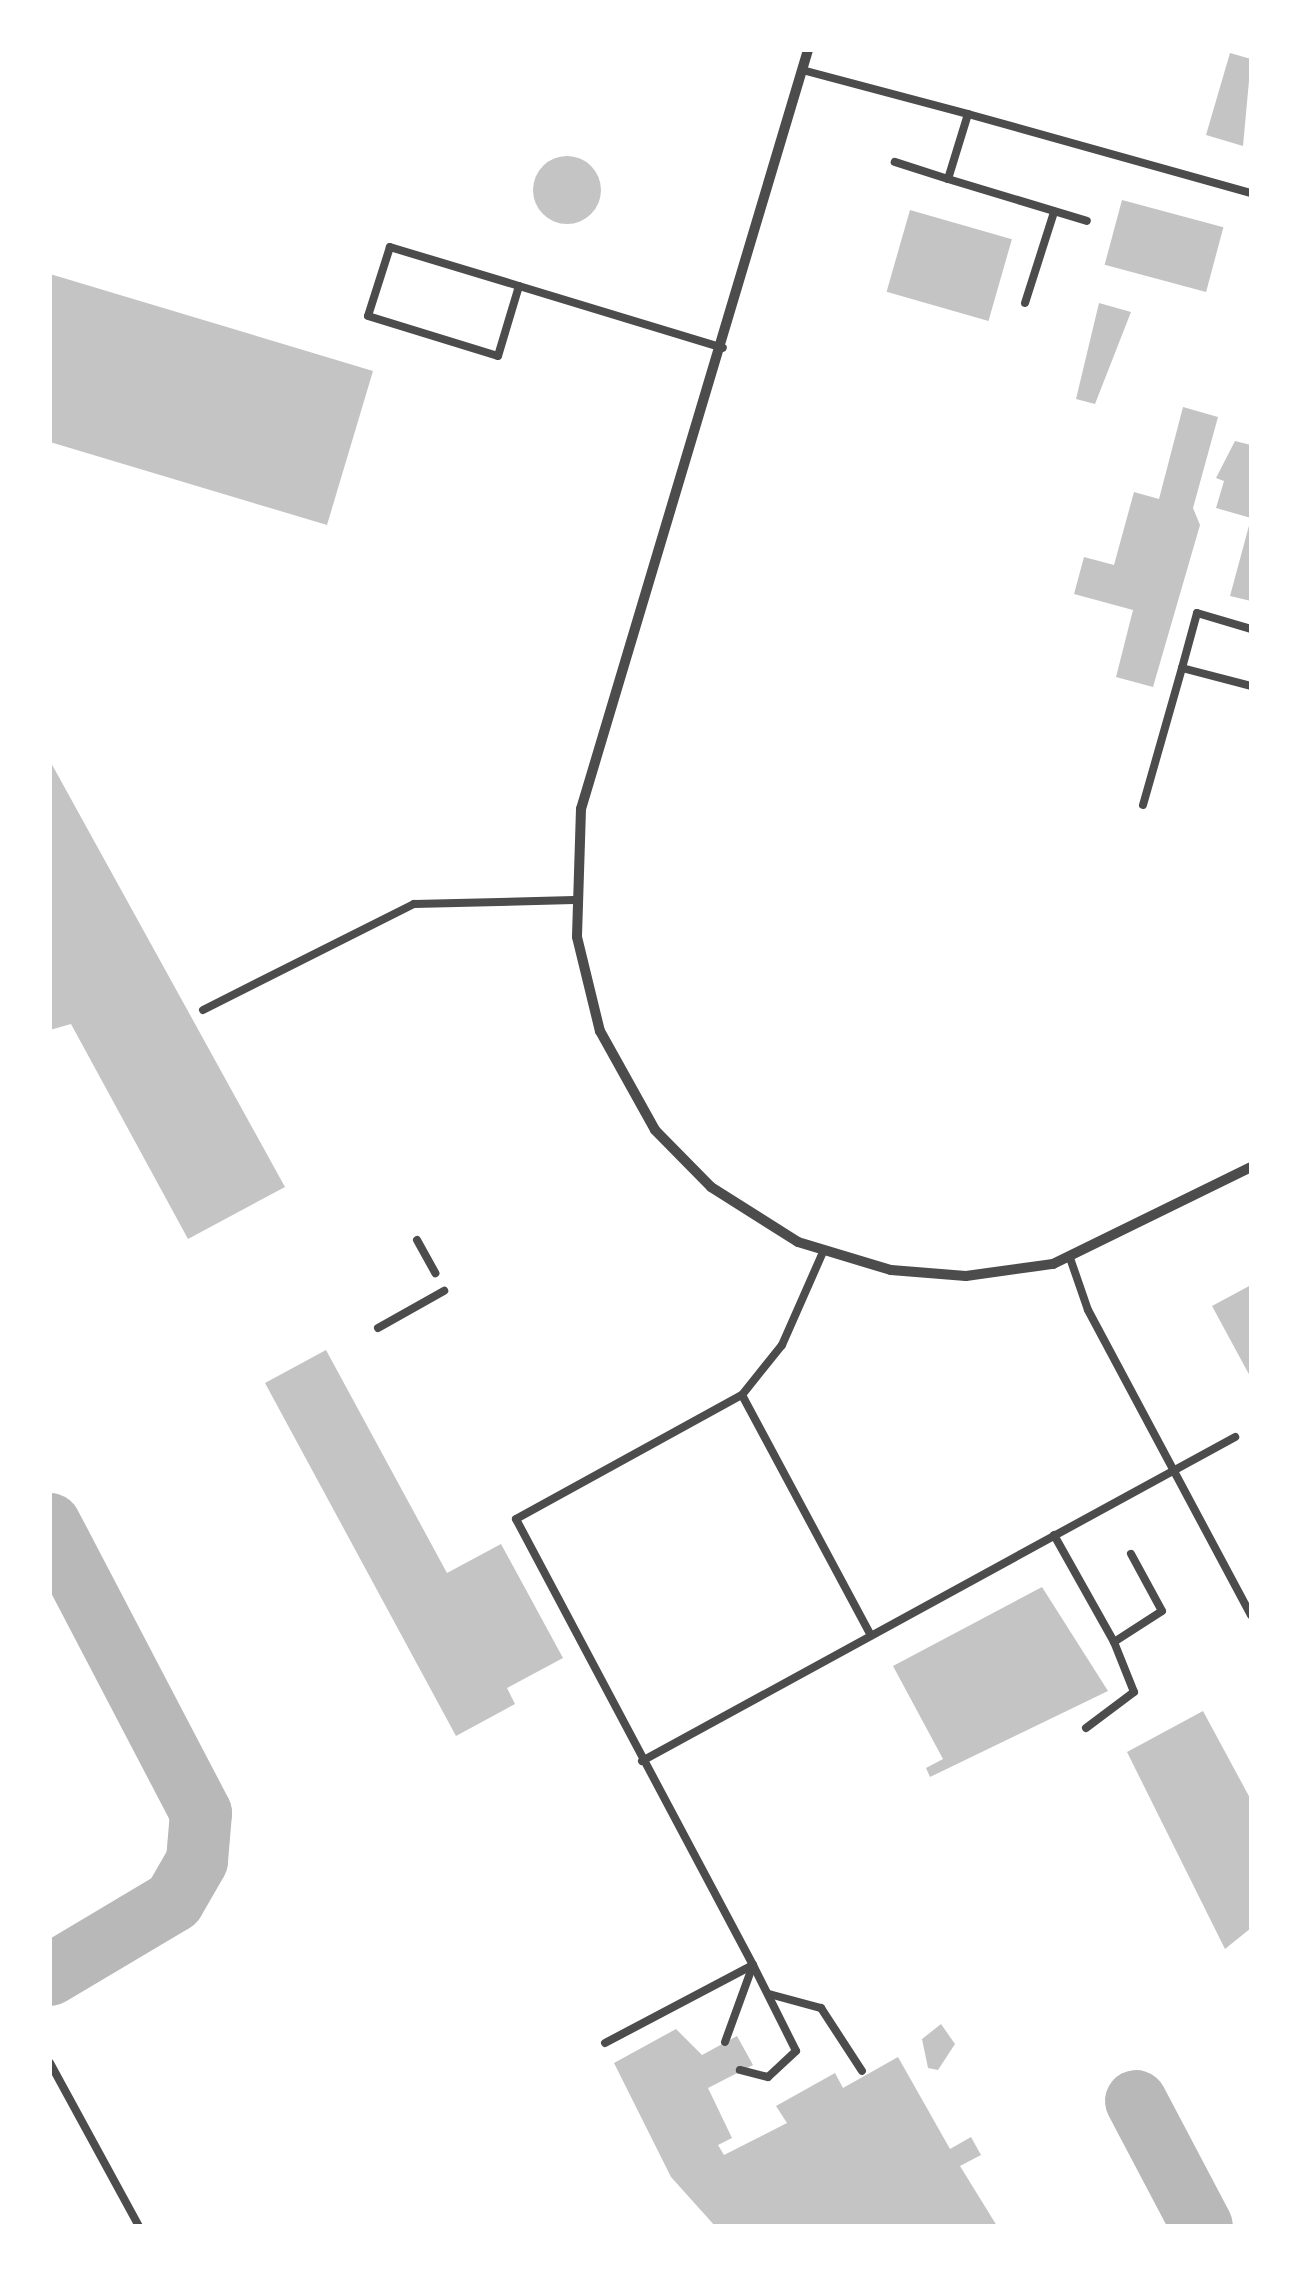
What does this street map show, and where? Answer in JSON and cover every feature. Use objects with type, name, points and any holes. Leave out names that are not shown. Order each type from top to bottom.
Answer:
[{"type":"street","points":[[808,50],[806,71],[582,810],[574,900],[592,1010],[656,1130],[731,1203],[822,1252],[944,1276],[1070,1258],[1251,1168]]},
{"type":"lane","points":[[806,71],[1251,193]]},
{"type":"lane","points":[[948,179],[968,114]]},
{"type":"lane","points":[[895,162],[1087,221]]},
{"type":"lane","points":[[1025,303],[1054,212]]},
{"type":"lane","points":[[519,286],[498,356],[368,316],[390,247],[519,286],[723,348]]},
{"type":"lane","points":[[1143,806],[1196,613],[1251,629]]},
{"type":"lane","points":[[1182,668],[1251,686]]},
{"type":"lane","points":[[203,1010],[414,904],[574,900]]},
{"type":"lane","points":[[417,1240],[434,1274]]},
{"type":"lane","points":[[740,2070],[768,2077],[794,2058],[792,2033],[642,1760],[516,1519],[742,1395],[782,1346],[822,1252]]},
{"type":"lane","points":[[1070,1258],[1088,1310],[1251,1616]]},
{"type":"lane","points":[[378,1328],[444,1291]]},
{"type":"lane","points":[[742,1395],[871,1636]]},
{"type":"lane","points":[[642,1760],[1235,1437]]},
{"type":"lane","points":[[1054,1536],[1114,1642],[1134,1692],[1086,1728]]},
{"type":"lane","points":[[1114,1642],[1162,1611],[1131,1554]]},
{"type":"lane","points":[[725,2042],[753,1965]]},
{"type":"lane","points":[[605,2043],[753,1965]]},
{"type":"lane","points":[[769,1994],[821,2008],[862,2070]]},
{"type":"lane","points":[[50,2063],[139,2226]]},
{"type":"building","points":[[1230,53],[1251,59],[1243,146],[1206,135]]},
{"type":"building","points":[[567,156],[591,166],[601,190],[591,214],[567,224],[543,214],[533,190],[543,166]]},
{"type":"building","points":[[1122,200],[1223,227],[1206,292],[1105,265]]},
{"type":"building","points":[[910,210],[1012,239],[988,321],[887,292]]},
{"type":"building","points":[[50,274],[373,371],[327,525],[50,442]]},
{"type":"building","points":[[1099,303],[1131,312],[1095,404],[1076,399]]},
{"type":"building","points":[[1183,407],[1218,417],[1193,508],[1200,525],[1153,687],[1116,677],[1133,610],[1074,594],[1084,557],[1114,565],[1134,492],[1159,499]]},
{"type":"building","points":[[1235,441],[1251,445],[1251,518],[1216,508],[1224,481],[1216,478]]},
{"type":"building","points":[[1251,522],[1251,601],[1230,596]]},
{"type":"building","points":[[50,761],[285,1187],[188,1239],[71,1024],[50,1030]]},
{"type":"building","points":[[1251,1285],[1251,1378],[1212,1306]]},
{"type":"building","points":[[326,1350],[447,1573],[501,1544],[563,1658],[507,1688],[515,1704],[456,1736],[265,1383]]},
{"type":"building","points":[[1042,1587],[1108,1691],[930,1777],[926,1768],[943,1759],[893,1666]]},
{"type":"building","points":[[1203,1711],[1251,1800],[1251,1928],[1225,1949],[1127,1752]]},
{"type":"building","points":[[941,2024],[955,2044],[938,2070],[928,2068],[922,2039]]},
{"type":"building","points":[[676,2029],[702,2055],[737,2036],[753,2065],[708,2088],[732,2138],[718,2145],[724,2155],[787,2123],[776,2106],[835,2073],[843,2088],[898,2057],[950,2149],[971,2137],[981,2155],[960,2166],[997,2226],[715,2226],[671,2177],[614,2063]]},
{"type":"taxiway","points":[[50,1524],[201,1813],[197,1861],[174,1901],[50,1975]]},
{"type":"taxiway","points":[[1136,2101],[1202,2226]]}]
